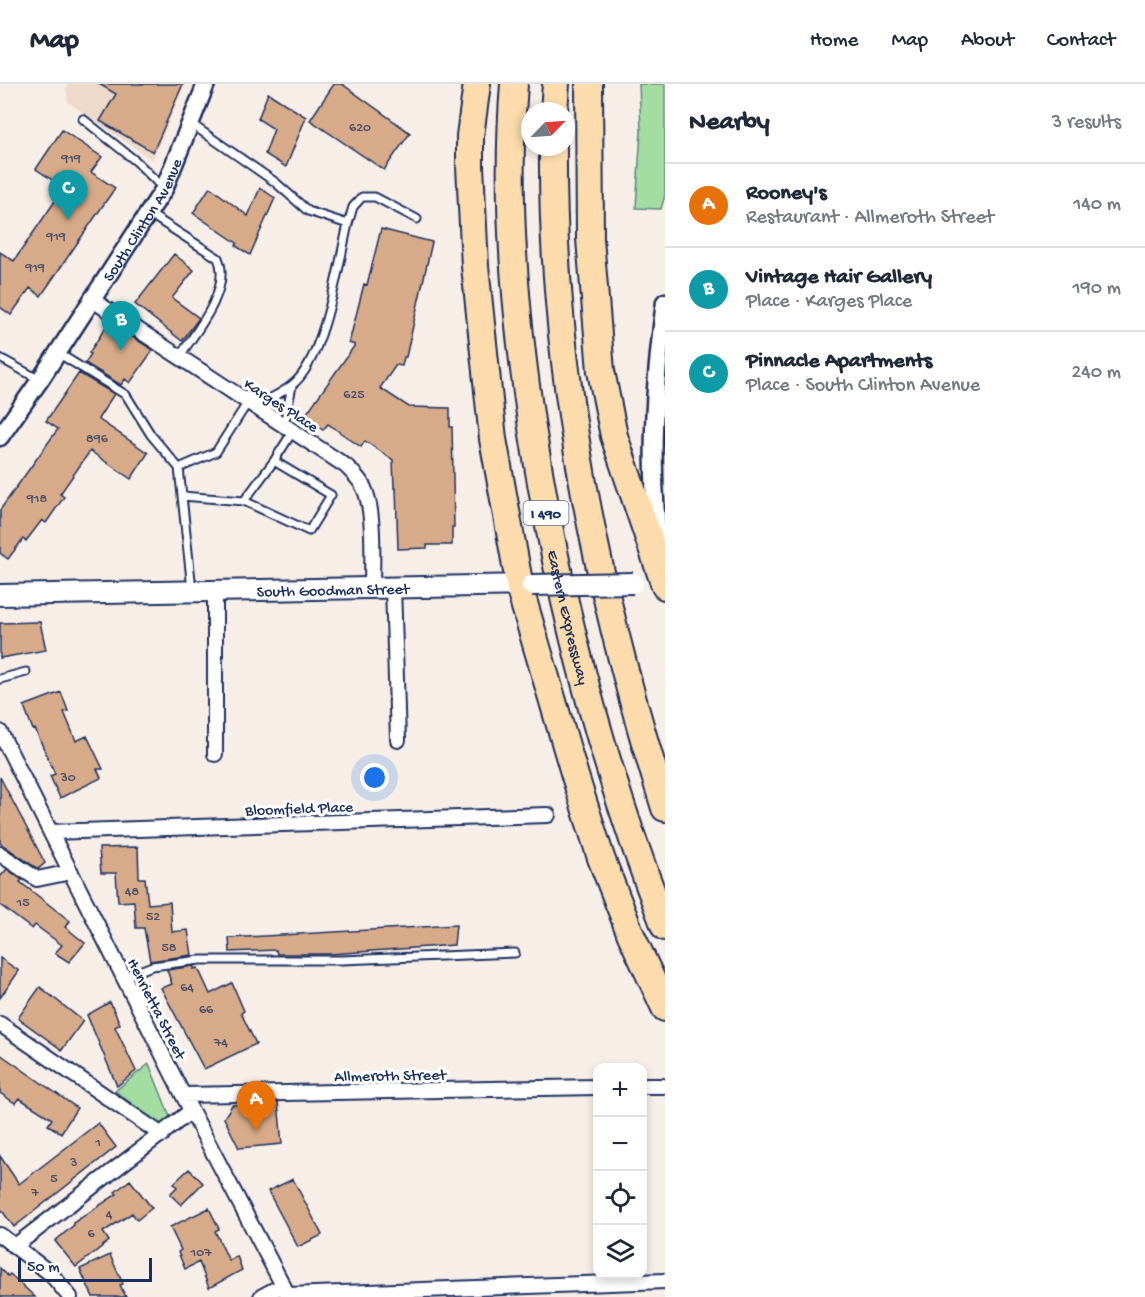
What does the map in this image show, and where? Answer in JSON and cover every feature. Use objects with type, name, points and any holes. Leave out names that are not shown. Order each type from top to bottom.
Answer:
[{"type":"highway","points":[[477,84],[470,136],[470,166],[475,266],[493,439],[526,585],[574,776],[601,858],[635,944],[665,1008]]},
{"type":"highway","name":"Eastern Expressway","points":[[514,84],[510,169],[516,297],[527,394],[542,492],[561,586],[593,712],[631,835],[665,927]]},
{"type":"highway","points":[[555,102],[556,84]]},
{"type":"highway","points":[[589,84],[590,239],[602,371],[614,436],[665,584]]},
{"type":"highway","name":"I 490","points":[[553,156],[558,302],[579,463],[612,622],[665,808]]},
{"type":"main road","name":"South Goodman Street","points":[[0,595],[665,584]]},
{"type":"street","name":"South Clinton Avenue","points":[[0,436],[40,380],[164,189],[206,84]]},
{"type":"street","name":"Karges Place","points":[[91,299],[346,466],[358,478],[365,490],[370,520],[372,588]]},
{"type":"street","points":[[665,302],[654,473],[658,539],[665,584]]},
{"type":"street","points":[[393,587],[398,740]]},
{"type":"street","points":[[215,591],[215,754]]},
{"type":"street","name":"Henrietta Street","points":[[0,732],[191,1111],[287,1293]]},
{"type":"street","name":"Bloomfield Place","points":[[51,832],[548,815]]},
{"type":"street","points":[[0,854],[37,879],[71,872]]},
{"type":"street","points":[[0,1024],[162,1135]]},
{"type":"street","points":[[647,1086],[663,1086]]},
{"type":"street","name":"Allmeroth Street","points":[[183,1095],[593,1087]]},
{"type":"street","points":[[15,1246],[191,1111]]},
{"type":"street","points":[[0,1235],[51,1274],[70,1297]]},
{"type":"street","points":[[261,1297],[287,1293],[665,1281]]},
{"type":"lane","points":[[83,119],[137,162],[164,189]]},
{"type":"lane","points":[[190,123],[275,182],[308,211],[348,224]]},
{"type":"lane","points":[[244,501],[274,461],[288,428],[292,386],[313,355],[322,333],[353,207],[362,197],[375,197],[417,219]]},
{"type":"lane","points":[[148,213],[218,258],[222,267],[222,280],[211,308],[179,357]]},
{"type":"lane","points":[[57,352],[126,395],[151,435],[179,468],[192,592]]},
{"type":"lane","points":[[2,361],[40,380]]},
{"type":"lane","points":[[179,468],[216,452],[252,404],[292,386]]},
{"type":"lane","points":[[182,496],[244,501],[309,531],[331,495],[274,461]]},
{"type":"lane","points":[[0,679],[26,672]]},
{"type":"lane","points":[[124,977],[152,966],[200,960],[342,960],[515,953]]},
{"type":"shaded area","points":[[68,84],[185,84],[152,160],[68,102],[66,89]]},
{"type":"green space","points":[[639,84],[665,84],[665,195],[661,209],[636,208],[641,131]]},
{"type":"green space","points":[[149,1064],[171,1119],[160,1125],[115,1091]]},
{"type":"building","points":[[99,84],[183,84],[153,152],[100,121],[116,94]]},
{"type":"building","points":[[334,84],[342,84],[410,133],[384,170],[310,120]]},
{"type":"building","points":[[268,93],[306,117],[286,167],[265,154],[274,129],[258,119]]},
{"type":"building","points":[[62,130],[102,157],[91,172],[115,188],[41,296],[30,288],[11,315],[0,307],[0,252],[14,261],[64,188],[36,169]]},
{"type":"building","points":[[210,187],[248,216],[260,188],[275,198],[250,255],[236,246],[237,243],[193,213]]},
{"type":"building","points":[[381,229],[432,242],[406,357],[404,357],[402,366],[396,365],[380,388],[409,407],[450,408],[454,527],[452,527],[452,545],[427,545],[427,548],[398,549],[393,460],[365,441],[361,447],[328,424],[323,430],[304,417],[355,345],[349,343]]},
{"type":"building","points":[[174,254],[194,270],[172,298],[199,318],[182,341],[135,304]]},
{"type":"building","points":[[109,322],[153,350],[130,383],[125,379],[121,385],[85,363]]},
{"type":"building","points":[[79,373],[114,394],[98,419],[148,453],[131,479],[90,451],[60,494],[64,497],[46,523],[42,520],[26,541],[23,539],[8,559],[0,553],[0,510],[58,429],[46,421]]},
{"type":"building","points":[[40,622],[46,650],[0,658],[0,623]]},
{"type":"building","points":[[61,692],[68,711],[64,712],[76,741],[87,736],[103,769],[97,769],[101,778],[60,798],[50,776],[55,774],[24,706]]},
{"type":"building","points":[[0,777],[45,863],[38,869],[0,843]]},
{"type":"building","points":[[138,847],[139,878],[145,878],[148,904],[170,902],[172,932],[188,930],[192,955],[150,961],[144,928],[136,928],[134,901],[118,902],[116,873],[101,873],[99,848]]},
{"type":"building","points":[[7,869],[70,921],[65,927],[85,943],[69,962],[55,953],[62,945],[35,925],[32,929],[0,905],[0,877]]},
{"type":"building","points":[[456,925],[454,945],[330,954],[277,954],[276,950],[230,952],[229,938]]},
{"type":"building","points":[[0,958],[19,971],[0,998]]},
{"type":"building","points":[[194,966],[194,969],[198,968],[210,994],[232,983],[244,1011],[241,1013],[256,1044],[204,1069],[161,988],[172,984],[167,970]]},
{"type":"building","points":[[40,987],[83,1021],[62,1050],[18,1018]]},
{"type":"building","points":[[110,1002],[120,1024],[115,1027],[136,1071],[117,1086],[87,1015]]},
{"type":"building","points":[[0,1054],[77,1108],[61,1133],[48,1125],[52,1119],[19,1098],[15,1103],[0,1093]]},
{"type":"building","points":[[278,1102],[282,1144],[239,1148],[224,1118],[232,1105]]},
{"type":"building","points":[[98,1123],[116,1147],[14,1227],[0,1208],[0,1156],[19,1184]]},
{"type":"building","points":[[189,1169],[203,1183],[181,1205],[170,1194],[177,1187],[174,1183]]},
{"type":"building","points":[[293,1179],[322,1235],[298,1247],[268,1191]]},
{"type":"building","points":[[130,1180],[152,1208],[137,1220],[132,1213],[103,1232],[109,1241],[76,1267],[55,1241],[74,1225],[73,1223],[117,1194],[115,1192]]},
{"type":"building","points":[[209,1208],[219,1229],[215,1231],[229,1261],[237,1256],[242,1270],[209,1288],[199,1262],[185,1269],[178,1252],[181,1250],[170,1227]]},
{"type":"building","points":[[110,1255],[123,1284],[120,1285],[126,1297],[93,1297],[80,1269]]},
{"type":"building","points":[[0,1268],[8,1276],[10,1274],[35,1297],[0,1297]]},
{"type":"place","name":"Pinnacle Apartments","points":[[68,220]]},
{"type":"place","name":"Vintage Hair Gallery","points":[[121,351]]},
{"type":"place","name":"Rooney's","points":[[256,1131]]}]
